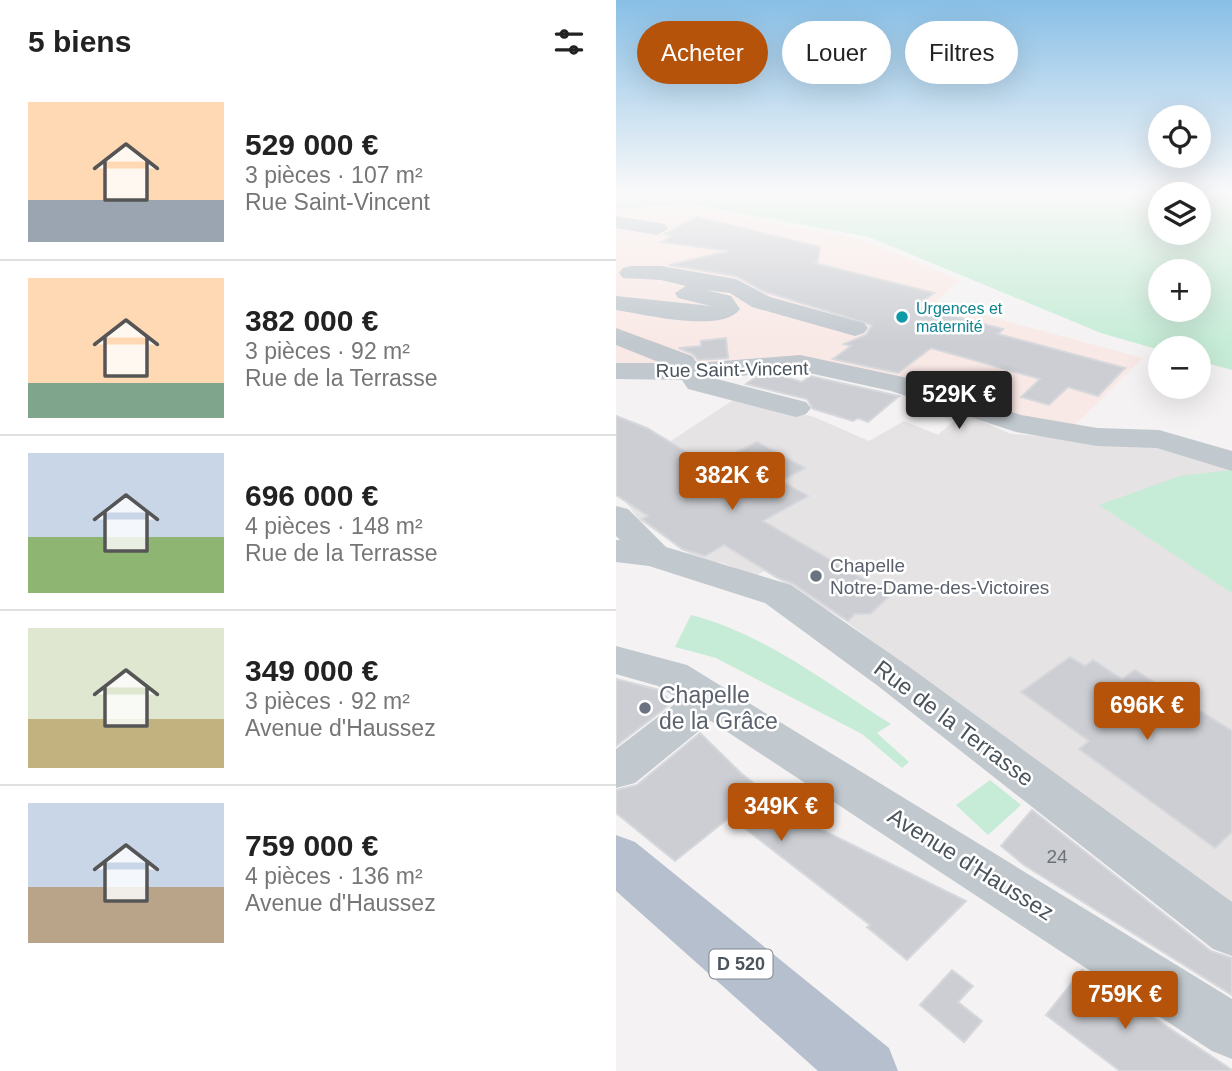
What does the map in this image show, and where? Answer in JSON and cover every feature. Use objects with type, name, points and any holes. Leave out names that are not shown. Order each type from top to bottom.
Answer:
[{"type":"main road","name":"D 520","points":[[616,858],[866,1071]]},
{"type":"street","points":[[616,252],[624,271],[638,280],[722,301],[727,309]]},
{"type":"street","points":[[616,303],[707,315],[727,309],[848,333],[761,302],[736,286],[699,282],[661,273],[624,271]]},
{"type":"street","points":[[616,337],[682,362],[698,383],[796,408]]},
{"type":"street","name":"Rue Saint-Vincent","points":[[628,371],[689,372],[800,363],[898,384],[1016,423],[1097,437],[1159,439],[1232,461]]},
{"type":"street","points":[[616,516],[653,555]]},
{"type":"street","name":"Rue de la Terrasse","points":[[616,551],[653,555],[778,594],[893,676],[1232,932]]},
{"type":"street","name":"Avenue d'Haussez","points":[[625,661],[672,676],[710,699],[1232,1031]]},
{"type":"street","points":[[619,771],[710,699]]},
{"type":"shaded area","points":[[616,243],[871,243],[959,280],[936,302],[1143,358],[1075,425],[1011,416],[799,359],[672,365],[616,364]]},
{"type":"shaded area","points":[[738,397],[814,417],[869,441],[904,421],[938,435],[963,413],[1011,434],[1149,444],[1232,470],[1232,915],[847,622],[765,571],[755,576],[723,563],[698,560],[639,520],[626,502],[660,448]]},
{"type":"green space","points":[[883,243],[1232,243],[1232,370],[1211,364],[1211,336],[1148,336],[1148,347],[1101,333]]},
{"type":"green space","points":[[1232,470],[1232,593],[1099,505],[1180,476]]},
{"type":"green space","points":[[691,615],[718,623],[770,647],[891,724],[877,733],[909,762],[902,768],[862,734],[716,658],[675,647]]},
{"type":"green space","points":[[990,780],[1021,805],[988,835],[956,805]]},
{"type":"building","name":"Urgences et maternité","points":[[669,243],[804,243],[820,247],[817,263],[814,263],[934,293],[916,306],[1003,329],[998,334],[1125,368],[1098,396],[1068,387],[1049,405],[1021,397],[1040,379],[931,348],[898,373],[833,359],[851,346],[844,344],[866,335],[872,325],[763,291],[736,276],[669,265],[729,251]]},
{"type":"building","points":[[726,338],[728,358],[698,360],[693,354],[679,348],[701,346],[701,341]]},
{"type":"building","points":[[779,375],[802,382],[810,376],[899,396],[868,422],[858,418],[853,421],[813,409],[807,399],[746,384],[756,377]]},
{"type":"building","points":[[616,416],[647,428],[709,466],[757,442],[805,468],[781,481],[808,496],[763,521],[891,595],[870,614],[855,614],[848,621],[792,583],[778,578],[724,545],[705,556],[682,549],[642,519],[648,516],[616,495]]},
{"type":"building","points":[[1070,657],[1085,666],[1093,660],[1122,679],[1135,670],[1232,731],[1232,832],[1215,848],[1079,749],[1089,741],[1021,692]]},
{"type":"building","name":"Chapelle de la Grâce","points":[[616,679],[659,690],[672,703],[616,746]]},
{"type":"building","points":[[700,733],[742,774],[796,817],[966,901],[907,960],[867,927],[870,925],[730,817],[675,861],[616,813],[616,790],[637,785]]},
{"type":"building","points":[[1032,810],[1211,951],[1232,958],[1232,995],[1024,865],[1001,846]]},
{"type":"building","points":[[952,970],[973,986],[958,1002],[982,1021],[964,1042],[920,1005]]},
{"type":"building","points":[[1082,970],[1232,1071],[1120,1071],[1046,1015]]},
{"type":"place","name":"Urgences et maternité","points":[[902,317]]},
{"type":"place","name":"Chapelle Notre-Dame-des-Victoires","points":[[816,576]]},
{"type":"place","name":"Chapelle de la Grâce","points":[[645,708]]}]
